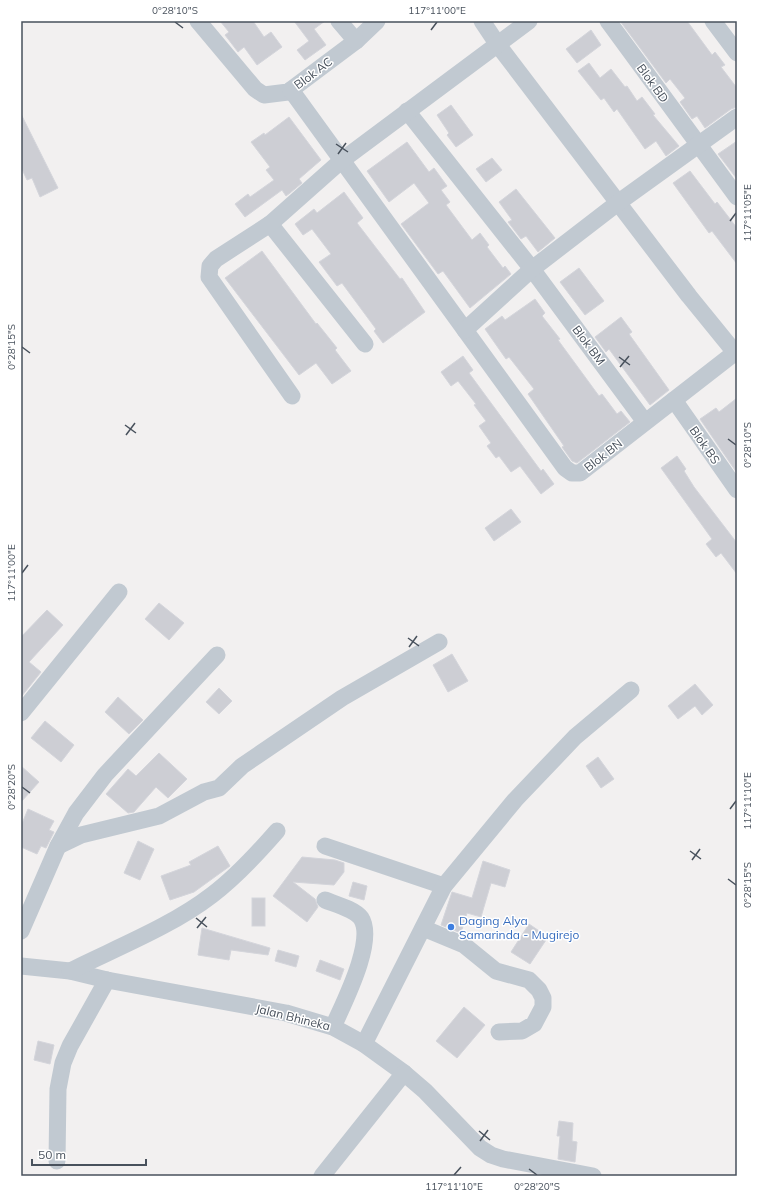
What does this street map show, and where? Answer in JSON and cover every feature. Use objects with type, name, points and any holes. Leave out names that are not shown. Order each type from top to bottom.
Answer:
[{"type":"street","name":"Blok AC","points":[[198,21],[255,89],[264,95],[282,94],[291,90],[356,41],[377,21]]},
{"type":"street","points":[[339,21],[356,41]]},
{"type":"street","points":[[482,21],[498,45],[619,202],[689,296],[736,353]]},
{"type":"street","points":[[292,396],[209,276],[210,266],[216,259],[270,224],[341,161],[529,21]]},
{"type":"street","name":"Blok BD","points":[[608,21],[698,146],[737,197]]},
{"type":"street","points":[[713,21],[737,53]]},
{"type":"street","points":[[291,90],[465,330],[532,269],[619,202],[737,117]]},
{"type":"street","name":"Blok BM","points":[[407,111],[532,269],[645,422]]},
{"type":"street","points":[[270,224],[365,344]]},
{"type":"street","name":"Blok BN","points":[[465,330],[565,468],[572,473],[580,473],[736,353]]},
{"type":"street","name":"Blok BS","points":[[674,400],[737,490]]},
{"type":"street","points":[[21,713],[119,592]]},
{"type":"street","points":[[58,846],[81,835],[160,816],[204,792],[219,788],[242,766],[336,702],[439,642]]},
{"type":"street","points":[[21,931],[58,846],[76,813],[105,775],[217,655]]},
{"type":"street","points":[[364,1044],[444,886],[515,800],[575,737],[631,690]]},
{"type":"street","points":[[70,971],[178,917],[212,895],[247,865],[277,831]]},
{"type":"street","points":[[325,846],[444,886]]},
{"type":"street","points":[[325,900],[354,912],[360,918],[364,928],[361,956],[355,978],[333,1027]]},
{"type":"street","points":[[423,928],[464,945],[496,971],[529,980],[540,990],[543,998],[543,1008],[534,1024],[522,1031],[499,1032]]},
{"type":"street","name":"Jalan Bhineka","points":[[21,966],[70,971],[107,980],[286,1013],[333,1027],[364,1044],[404,1073],[425,1091],[480,1148],[491,1155],[593,1176]]},
{"type":"street","points":[[57,1161],[58,1089],[63,1063],[70,1046],[107,980]]},
{"type":"street","points":[[322,1176],[404,1073]]},
{"type":"building","points":[[220,21],[253,21],[264,37],[271,32],[282,47],[257,65],[244,47],[238,52],[225,35],[229,32]]},
{"type":"building","points":[[294,21],[325,21],[314,29],[326,45],[305,60],[297,50],[309,41]]},
{"type":"building","points":[[620,21],[687,21],[712,55],[715,52],[725,65],[721,67],[737,88],[737,107],[731,109],[705,128],[697,116],[692,119],[680,102],[685,98],[670,79],[666,83]]},
{"type":"building","points":[[591,30],[601,45],[577,63],[566,49]]},
{"type":"building","points":[[589,63],[600,78],[611,69],[625,87],[627,86],[637,101],[642,97],[655,114],[653,115],[679,146],[666,156],[656,141],[645,149],[617,109],[614,112],[604,98],[601,100],[578,71]]},
{"type":"building","points":[[451,105],[473,135],[456,147],[447,135],[449,133],[437,115]]},
{"type":"building","points":[[21,114],[58,188],[40,197],[32,178],[27,180],[21,167]]},
{"type":"building","points":[[289,117],[321,160],[299,179],[302,183],[286,196],[282,190],[245,217],[235,204],[248,194],[250,197],[274,180],[266,170],[270,167],[251,142],[264,133],[265,135]]},
{"type":"building","points":[[737,141],[737,179],[718,154]]},
{"type":"building","points":[[407,142],[429,172],[434,168],[447,186],[441,190],[450,202],[446,205],[472,240],[480,233],[489,245],[487,247],[503,268],[505,266],[511,274],[470,308],[443,271],[438,274],[401,224],[429,203],[414,183],[389,202],[367,171]]},
{"type":"building","points":[[492,158],[502,170],[486,182],[476,169]]},
{"type":"building","points":[[690,171],[715,204],[717,202],[737,228],[737,264],[712,231],[709,233],[673,183]]},
{"type":"building","points":[[516,189],[555,238],[538,252],[526,236],[521,239],[508,222],[512,220],[499,202]]},
{"type":"building","points":[[344,192],[363,218],[357,223],[400,279],[402,278],[425,312],[383,343],[374,331],[376,329],[342,283],[337,286],[319,262],[331,254],[312,229],[303,235],[295,224],[314,209],[317,213]]},
{"type":"building","points":[[262,251],[316,324],[317,323],[337,348],[335,350],[351,371],[332,384],[316,363],[299,375],[225,278]]},
{"type":"building","points":[[579,268],[604,301],[585,315],[560,282]]},
{"type":"building","points":[[535,299],[545,313],[542,316],[560,339],[558,340],[599,396],[602,394],[617,414],[621,411],[630,422],[577,463],[572,461],[562,447],[564,446],[528,394],[534,389],[509,357],[506,359],[485,329],[502,316],[505,320]]},
{"type":"building","points":[[621,317],[632,332],[629,334],[669,390],[650,405],[609,349],[606,352],[595,337]]},
{"type":"building","points":[[463,356],[473,370],[469,373],[541,471],[543,469],[554,484],[541,494],[520,466],[511,472],[499,456],[496,458],[487,446],[491,443],[479,426],[486,421],[474,405],[476,404],[458,381],[451,386],[441,372]]},
{"type":"building","points":[[737,398],[737,473],[700,419],[716,408],[719,412]]},
{"type":"building","points":[[677,456],[686,469],[684,471],[694,487],[737,543],[737,574],[721,553],[716,557],[706,544],[712,539],[661,468]]},
{"type":"building","points":[[511,509],[521,522],[494,541],[485,528]]},
{"type":"building","points":[[159,603],[184,623],[169,640],[145,619]]},
{"type":"building","points":[[47,610],[63,625],[29,662],[41,672],[21,697],[21,637]]},
{"type":"building","points":[[452,654],[468,681],[448,692],[433,665]]},
{"type":"building","points":[[695,684],[713,705],[702,715],[695,706],[678,719],[668,706]]},
{"type":"building","points":[[219,688],[232,701],[219,714],[206,702]]},
{"type":"building","points":[[118,697],[143,720],[129,734],[105,712]]},
{"type":"building","points":[[45,721],[74,745],[61,762],[31,738]]},
{"type":"building","points":[[159,753],[187,779],[168,798],[156,787],[134,812],[128,813],[106,794],[128,769],[136,776]]},
{"type":"building","points":[[598,757],[614,779],[601,788],[586,766]]},
{"type":"building","points":[[21,766],[39,782],[21,802]]},
{"type":"building","points":[[28,809],[54,821],[49,830],[54,832],[46,848],[41,846],[37,854],[21,847],[21,826]]},
{"type":"building","points":[[138,841],[154,849],[140,880],[124,873]]},
{"type":"building","points":[[218,846],[230,866],[194,892],[170,900],[161,876],[191,865],[189,862]]},
{"type":"building","points":[[302,857],[335,860],[344,863],[344,872],[334,885],[293,882],[315,899],[318,907],[307,922],[273,896]]},
{"type":"building","points":[[483,861],[510,870],[505,887],[491,883],[481,917],[467,913],[461,933],[441,925],[452,892],[472,898]]},
{"type":"building","points":[[353,882],[367,886],[364,900],[349,896]]},
{"type":"building","points":[[252,898],[265,898],[265,926],[252,926]]},
{"type":"building","points":[[529,924],[548,937],[530,964],[511,952]]},
{"type":"building","points":[[202,928],[270,948],[268,955],[231,950],[229,960],[198,955]]},
{"type":"building","points":[[278,950],[299,956],[296,967],[275,961]]},
{"type":"building","points":[[320,960],[344,969],[340,980],[316,971]]},
{"type":"building","points":[[464,1007],[485,1025],[457,1058],[436,1041]]},
{"type":"building","points":[[38,1041],[54,1045],[50,1064],[34,1060]]},
{"type":"building","points":[[559,1121],[573,1123],[572,1141],[577,1142],[575,1162],[558,1159],[560,1136],[557,1136]]},
{"type":"place","name":"Daging Alya Samarinda - Mugirejo","points":[[451,927]]}]
